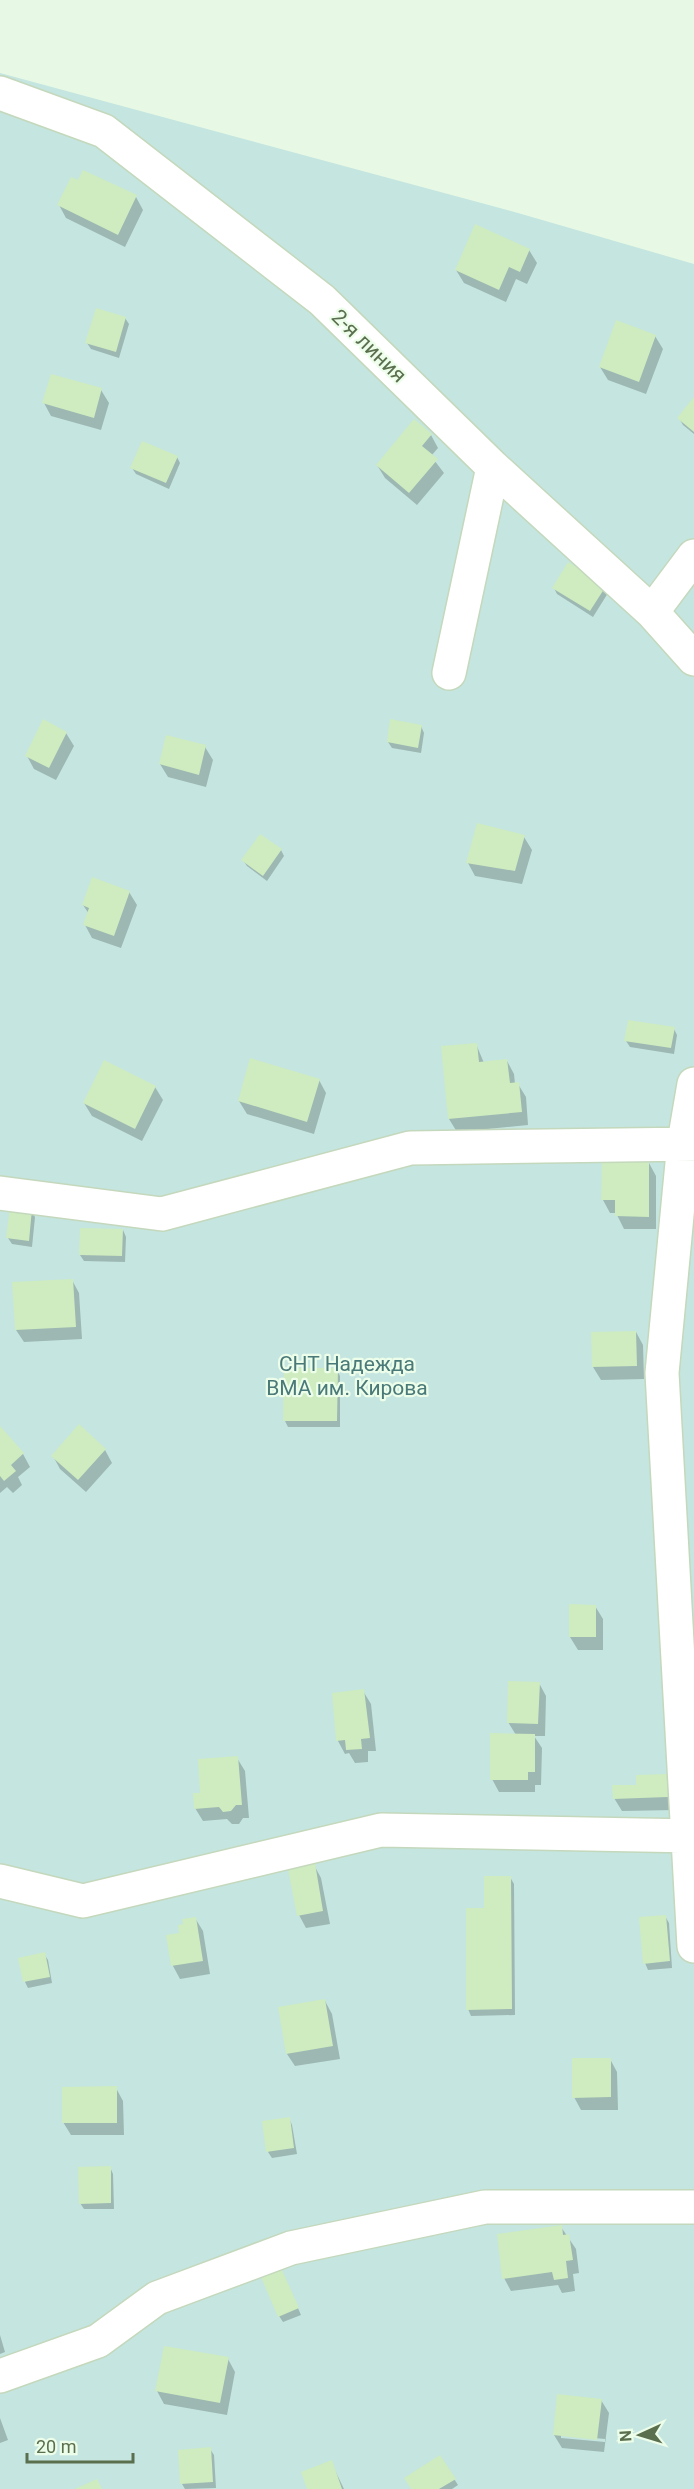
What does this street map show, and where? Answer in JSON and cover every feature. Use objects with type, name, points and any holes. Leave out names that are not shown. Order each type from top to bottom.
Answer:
[{"type":"street","name":"2-я линия","points":[[0,93],[104,131],[322,300],[493,467],[651,612],[694,659]]},
{"type":"street","points":[[449,673],[493,467]]},
{"type":"street","points":[[651,612],[694,556]]},
{"type":"street","points":[[694,1084],[662,1373],[692,1836],[694,1946]]},
{"type":"street","points":[[0,1193],[162,1214],[410,1148],[689,1143]]},
{"type":"street","points":[[0,1881],[83,1901],[381,1830],[692,1836]]},
{"type":"street","points":[[0,2376],[98,2341],[157,2298],[291,2248],[485,2207],[694,2207]]},
{"type":"green space","name":"СНТ Надежда ВМА им. Кирова","points":[[0,73],[518,213],[694,264],[694,2489],[0,2489]]},
{"type":"building","points":[[83,170],[137,195],[118,235],[57,205],[71,177],[78,180]]},
{"type":"building","points":[[475,224],[530,249],[520,272],[509,267],[499,290],[455,270]]},
{"type":"building","points":[[96,308],[126,317],[116,352],[85,343]]},
{"type":"building","points":[[616,320],[656,335],[639,382],[599,367]]},
{"type":"building","points":[[51,374],[102,388],[94,418],[42,403]]},
{"type":"building","points":[[694,397],[694,432],[677,418]]},
{"type":"building","points":[[414,419],[432,434],[422,446],[438,459],[409,493],[376,465]]},
{"type":"building","points":[[142,441],[178,456],[166,483],[130,468]]},
{"type":"building","points":[[568,562],[606,586],[590,611],[552,588]]},
{"type":"building","points":[[43,719],[67,732],[49,768],[25,756]]},
{"type":"building","points":[[390,719],[422,725],[418,748],[387,742]]},
{"type":"building","points":[[166,735],[206,745],[199,775],[159,764]]},
{"type":"building","points":[[477,823],[525,835],[515,871],[466,863]]},
{"type":"building","points":[[260,834],[282,849],[263,876],[241,860]]},
{"type":"building","points":[[92,877],[130,891],[114,936],[83,925],[89,908],[82,905]]},
{"type":"building","points":[[628,1020],[675,1027],[671,1048],[624,1041]]},
{"type":"building","points":[[477,1043],[479,1062],[507,1059],[510,1083],[519,1082],[522,1112],[448,1119],[441,1046]]},
{"type":"building","points":[[250,1058],[320,1079],[307,1122],[238,1101]]},
{"type":"building","points":[[104,1060],[156,1086],[135,1129],[83,1103]]},
{"type":"building","points":[[602,1160],[649,1161],[649,1217],[615,1216],[615,1200],[601,1200]]},
{"type":"building","points":[[10,1207],[32,1209],[29,1241],[6,1238]]},
{"type":"building","points":[[80,1228],[123,1229],[122,1256],[79,1255]]},
{"type":"building","points":[[73,1279],[76,1327],[15,1330],[12,1282]]},
{"type":"building","points":[[636,1331],[637,1366],[592,1367],[591,1332]]},
{"type":"building","points":[[284,1368],[338,1368],[337,1421],[283,1421]]},
{"type":"building","points":[[79,1424],[106,1449],[78,1480],[51,1456]]},
{"type":"building","points":[[0,1426],[24,1453],[11,1465],[16,1471],[4,1481],[0,1476]]},
{"type":"building","points":[[569,1604],[596,1605],[596,1637],[569,1637]]},
{"type":"building","points":[[508,1681],[540,1682],[538,1724],[507,1723]]},
{"type":"building","points":[[364,1689],[370,1738],[361,1739],[362,1749],[346,1750],[345,1740],[336,1741],[332,1693]]},
{"type":"building","points":[[490,1733],[535,1734],[535,1772],[528,1772],[528,1780],[490,1780]]},
{"type":"building","points":[[238,1756],[242,1805],[236,1805],[231,1811],[223,1812],[219,1807],[194,1809],[193,1793],[200,1793],[198,1759]]},
{"type":"building","points":[[668,1774],[668,1797],[613,1799],[612,1785],[636,1785],[636,1775]]},
{"type":"building","points":[[315,1863],[323,1911],[297,1916],[288,1869]]},
{"type":"building","points":[[484,1876],[511,1876],[512,2009],[466,2010],[466,1908],[484,1908]]},
{"type":"building","points":[[666,1915],[670,1961],[643,1964],[639,1917]]},
{"type":"building","points":[[196,1917],[203,1961],[171,1966],[166,1935],[179,1933],[178,1925],[183,1924],[182,1919]]},
{"type":"building","points":[[45,1952],[50,1977],[23,1982],[18,1958]]},
{"type":"building","points":[[325,1999],[333,2046],[286,2054],[278,2007]]},
{"type":"building","points":[[572,2058],[611,2058],[611,2097],[572,2098]]},
{"type":"building","points":[[117,2086],[117,2123],[62,2123],[62,2087]]},
{"type":"building","points":[[290,2117],[294,2148],[266,2152],[262,2121]]},
{"type":"building","points":[[111,2166],[111,2203],[79,2204],[78,2167]]},
{"type":"building","points":[[562,2225],[563,2235],[569,2234],[573,2260],[566,2261],[568,2278],[554,2280],[552,2272],[502,2279],[497,2234]]},
{"type":"building","points":[[281,2268],[299,2308],[278,2317],[261,2277]]},
{"type":"building","points":[[164,2346],[229,2357],[220,2403],[155,2391]]},
{"type":"building","points":[[557,2394],[602,2399],[597,2440],[553,2435]]},
{"type":"building","points":[[211,2447],[213,2482],[180,2484],[178,2450]]},
{"type":"building","points":[[440,2455],[456,2479],[439,2489],[411,2489],[404,2478]]},
{"type":"building","points":[[332,2460],[342,2489],[307,2489],[301,2472]]},
{"type":"building","points":[[97,2479],[102,2489],[75,2489]]}]
